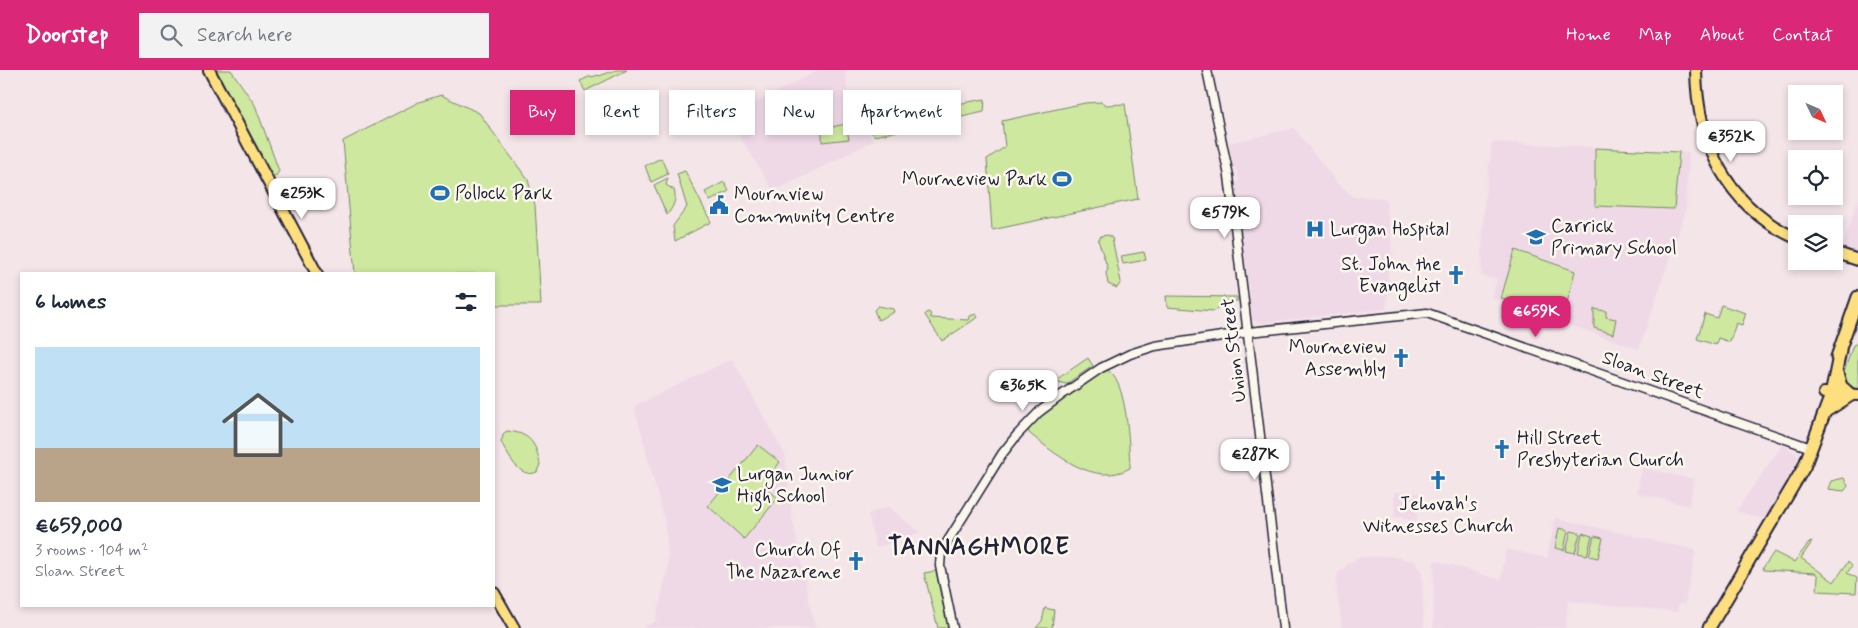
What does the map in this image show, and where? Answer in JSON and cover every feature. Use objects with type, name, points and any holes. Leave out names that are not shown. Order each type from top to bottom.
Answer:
[{"type":"highway","points":[[1709,628],[1746,562],[1796,484],[1826,411],[1827,394],[1858,297]]},
{"type":"highway","points":[[1811,446],[1814,423],[1837,372],[1840,351]]},
{"type":"highway","points":[[1826,411],[1855,395],[1841,386],[1837,372]]},
{"type":"main road","points":[[209,70],[316,272]]},
{"type":"main road","points":[[1696,70],[1699,115],[1714,159],[1744,202],[1764,220],[1788,234]]},
{"type":"main road","points":[[1843,255],[1858,260]]},
{"type":"main road","points":[[1827,394],[1855,395]]},
{"type":"main road","points":[[495,595],[514,628]]},
{"type":"street","name":"Union Street","points":[[1207,70],[1226,158],[1249,332],[1283,628]]},
{"type":"street","name":"Sloan Street","points":[[953,628],[940,566],[942,552],[1002,454],[1021,430],[1046,407],[1101,368],[1121,357],[1155,346],[1249,332],[1426,313],[1811,446]]},
{"type":"shaded area","points":[[819,70],[846,70],[847,90],[843,90],[843,135],[870,135],[875,140],[785,186],[772,189],[739,135],[755,135],[755,103],[765,98],[765,135],[833,135],[833,90],[780,90]]},
{"type":"shaded area","name":"Lurgan Hospital","points":[[1294,128],[1337,183],[1354,197],[1386,198],[1393,260],[1387,265],[1389,289],[1386,309],[1259,323],[1253,320],[1236,187],[1239,180],[1237,170],[1233,167],[1229,143]]},
{"type":"shaded area","name":"Carrick Primary School","points":[[1492,142],[1689,152],[1686,210],[1639,349],[1491,298],[1497,279],[1481,276],[1484,206]]},
{"type":"shaded area","points":[[1858,198],[1858,253],[1846,250],[1843,246]]},
{"type":"shaded area","name":"Lurgan Junior High School","points":[[732,359],[785,454],[792,517],[815,628],[645,628],[646,625],[655,622],[668,568],[668,555],[664,519],[634,406]]},
{"type":"shaded area","points":[[1783,444],[1797,454],[1798,467],[1774,506],[1763,519],[1736,511]]},
{"type":"shaded area","points":[[1642,468],[1694,479],[1689,506],[1637,493]]},
{"type":"shaded area","points":[[1394,492],[1419,493],[1417,521],[1394,517]]},
{"type":"shaded area","points":[[888,507],[920,532],[876,548],[868,514]]},
{"type":"shaded area","points":[[1555,518],[1696,550],[1685,604],[1679,604],[1677,612],[1568,601],[1566,628],[1433,628],[1434,560],[1501,580],[1506,549],[1547,558]]},
{"type":"shaded area","points":[[1390,556],[1414,561],[1422,572],[1424,628],[1342,628],[1336,579],[1339,572],[1350,562],[1360,557]]},
{"type":"green space","points":[[216,70],[231,70],[255,105],[279,171],[276,176],[270,174]]},
{"type":"green space","points":[[616,70],[627,70],[585,91],[580,81],[591,76],[599,76]]},
{"type":"green space","name":"Pollock Park","points":[[441,95],[479,113],[528,180],[535,205],[541,305],[495,305],[495,272],[355,272],[343,141],[419,102]]},
{"type":"green space","points":[[985,99],[984,112],[961,117],[961,103]]},
{"type":"green space","name":"Mourneview Park","points":[[1101,102],[1106,105],[1125,104],[1138,199],[992,230],[987,159],[1005,147],[1002,121],[1085,103]]},
{"type":"green space","points":[[843,125],[843,135],[848,135],[849,139],[822,142],[822,135],[833,135],[833,127]]},
{"type":"green space","points":[[1595,148],[1679,152],[1674,209],[1595,206]]},
{"type":"green space","points":[[661,158],[668,174],[651,182],[645,166]]},
{"type":"green space","points":[[685,171],[711,222],[675,241],[673,226],[687,207],[677,174]]},
{"type":"green space","points":[[668,178],[666,185],[674,190],[675,200],[667,215],[654,185]]},
{"type":"green space","points":[[724,182],[729,191],[710,201],[705,192]]},
{"type":"green space","points":[[1108,235],[1112,238],[1121,282],[1117,288],[1108,284],[1106,273],[1108,269],[1098,240],[1101,236]]},
{"type":"green space","points":[[1515,250],[1575,271],[1563,319],[1501,298]]},
{"type":"green space","points":[[1144,252],[1146,260],[1123,264],[1121,256]]},
{"type":"green space","points":[[1166,296],[1237,297],[1237,301],[1222,302],[1213,311],[1167,307]]},
{"type":"green space","points":[[1721,305],[1746,313],[1742,325],[1736,323],[1730,342],[1718,338],[1716,345],[1697,339],[1705,314],[1717,318]]},
{"type":"green space","points":[[878,306],[893,309],[894,312],[878,320],[874,310]]},
{"type":"green space","points":[[1594,309],[1606,311],[1606,317],[1616,319],[1613,334],[1594,328]]},
{"type":"green space","points":[[927,312],[930,313],[931,318],[969,320],[970,316],[976,314],[978,317],[942,341],[925,315]]},
{"type":"green space","points":[[1858,343],[1858,389],[1848,386],[1842,378],[1853,345]]},
{"type":"green space","points":[[1088,358],[1093,366],[1066,384],[1058,382],[1057,379]]},
{"type":"green space","points":[[1105,369],[1113,375],[1123,398],[1128,430],[1130,468],[1117,473],[1103,474],[1076,466],[1063,459],[1029,433],[1028,429],[1047,409]]},
{"type":"green space","points":[[507,431],[521,434],[531,440],[540,464],[537,472],[531,474],[525,472],[511,459],[501,442],[504,433]]},
{"type":"green space","points":[[758,445],[780,462],[763,486],[778,498],[744,539],[708,506]]},
{"type":"green space","points":[[1844,478],[1848,486],[1844,491],[1828,489],[1831,481]]},
{"type":"green space","points":[[1559,528],[1568,530],[1564,550],[1555,548]]},
{"type":"green space","points":[[1571,531],[1580,533],[1575,553],[1566,551]]},
{"type":"green space","points":[[1582,533],[1592,536],[1587,555],[1578,553]]},
{"type":"green space","points":[[1594,536],[1603,538],[1598,558],[1589,556]]},
{"type":"green space","points":[[1812,542],[1801,558],[1834,582],[1848,562],[1852,566],[1847,573],[1857,578],[1856,593],[1817,591],[1818,576],[1815,573],[1764,570],[1763,568],[1774,552],[1794,562],[1809,543]]},
{"type":"green space","points":[[936,571],[948,628],[938,628],[924,573]]},
{"type":"green space","points":[[1045,608],[1054,610],[1052,628],[1036,628],[1042,621]]},
{"type":"place","name":"Mourneview Park","points":[[1062,179]]},
{"type":"place","name":"Pollock Park","points":[[440,193]]},
{"type":"place","name":"Mournview Community Centre","points":[[719,205]]},
{"type":"place","name":"Lurgan Hospital","points":[[1315,229]]},
{"type":"place","name":"Carrick Primary School","points":[[1536,237]]},
{"type":"place","name":"St. John the Evangelist","points":[[1456,275]]},
{"type":"place","name":"Mourneview Assembly","points":[[1401,358]]},
{"type":"place","name":"Hill Street Presbyterian Church","points":[[1502,449]]},
{"type":"place","name":"Jehovah's Witnesses Church","points":[[1438,480]]},
{"type":"place","name":"Lurgan Junior High School","points":[[722,485]]},
{"type":"place","name":"Church Of The Nazarene","points":[[856,561]]},
{"type":"district","name":"TANNAGHMORE","points":[[979,547]]}]
